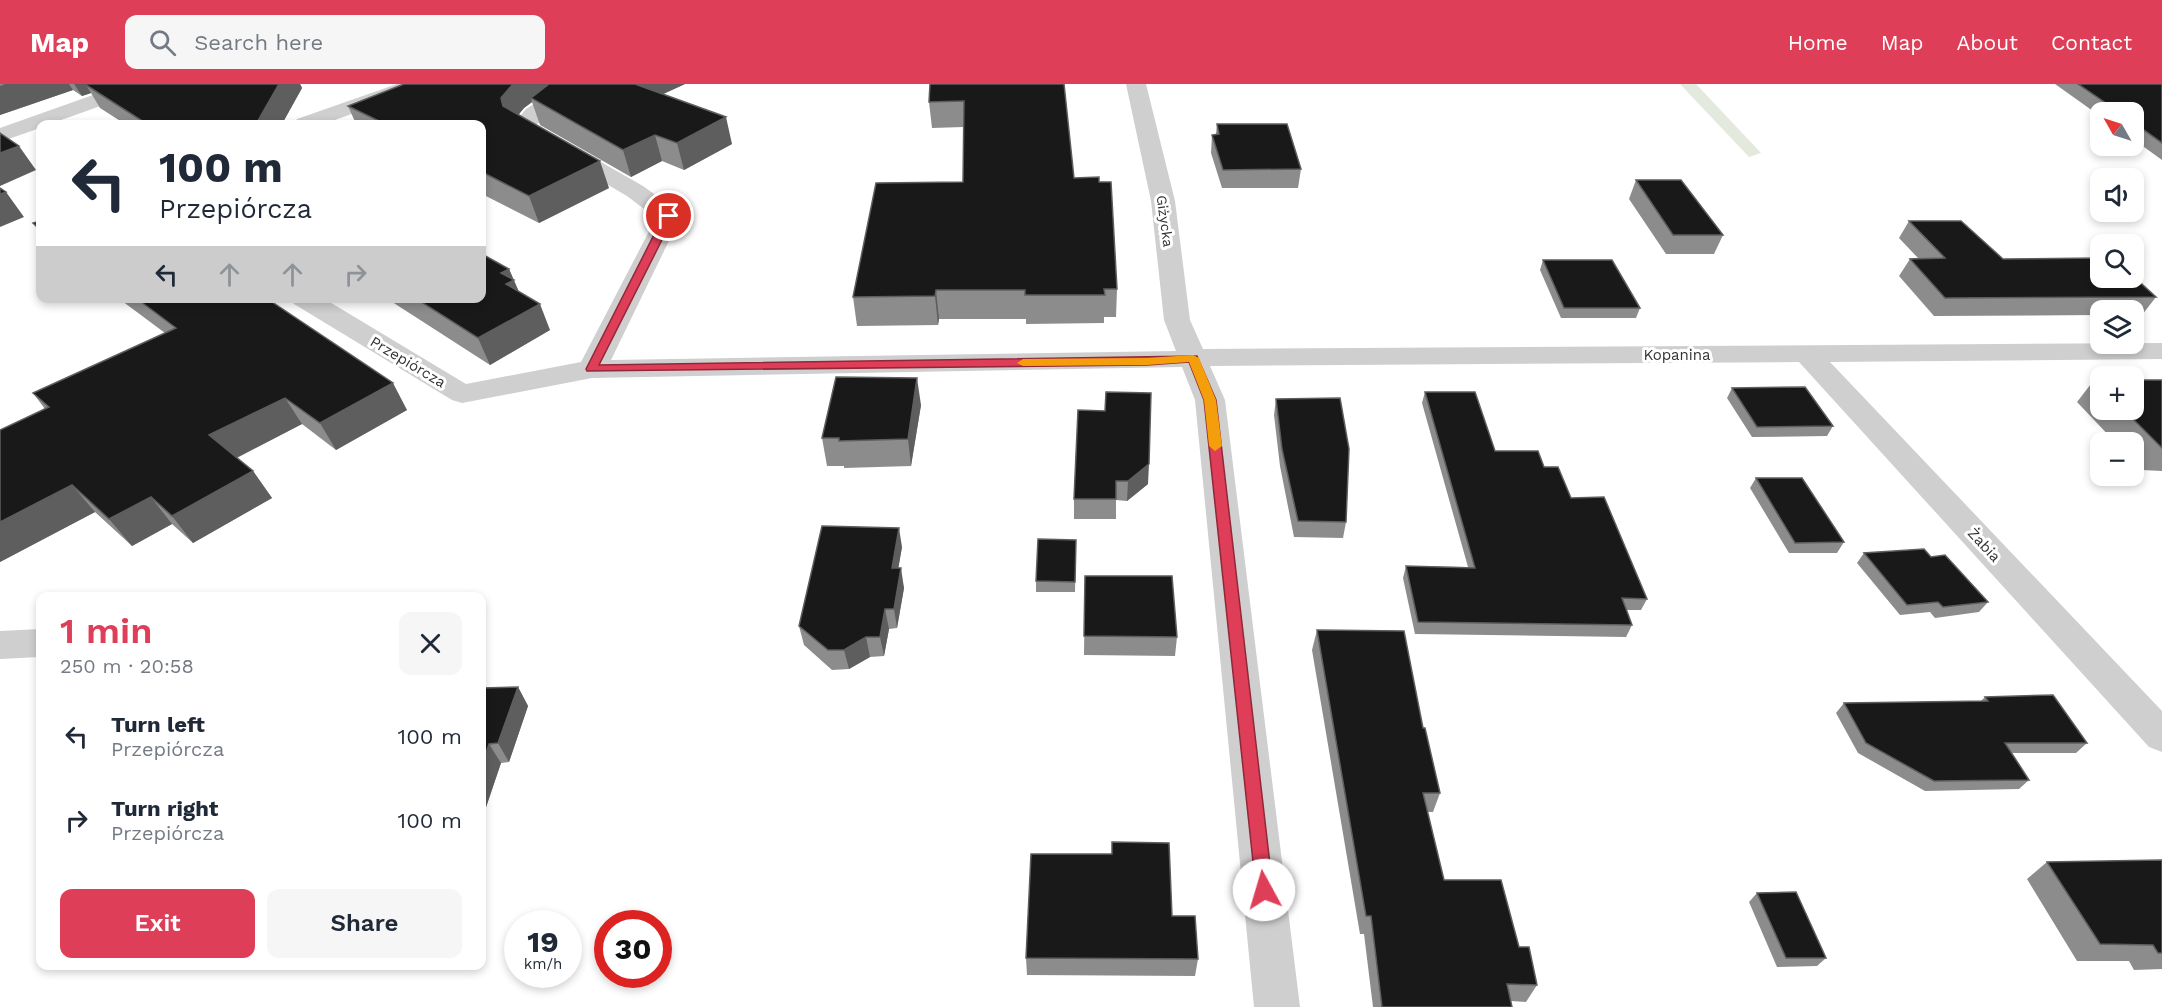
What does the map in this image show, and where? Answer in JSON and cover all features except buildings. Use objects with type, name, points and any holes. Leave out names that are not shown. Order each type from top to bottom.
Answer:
[{"type":"street","points":[[38,120],[117,88],[144,84]]},
{"type":"street","points":[[316,120],[416,84]]},
{"type":"street","points":[[1136,84],[1148,84]]},
{"type":"street","name":"Giżycka","points":[[1136,84],[1163,201],[1177,320],[1210,400],[1277,1007]]},
{"type":"street","points":[[569,86],[534,114],[523,126],[635,191],[669,216],[592,369]]},
{"type":"street","points":[[0,135],[36,121]]},
{"type":"street","points":[[21,127],[36,136]]},
{"type":"street","name":"Przepiórcza","points":[[311,303],[462,394],[592,369],[1147,361],[1193,358]]},
{"type":"street","name":"Kopanina","points":[[1193,358],[2162,351]]},
{"type":"street","name":"Żabia","points":[[1807,354],[2162,736]]},
{"type":"street","points":[[0,645],[36,643]]},
{"type":"shaded area","points":[[1680,84],[1696,84],[1761,153],[1749,157]]},
{"type":"slow traffic","points":[[1023,363],[1193,358],[1210,400],[1215,446]]},
{"type":"route","points":[[669,216],[592,369],[663,366],[1147,361],[1193,358],[1210,400],[1264,890]]}]
